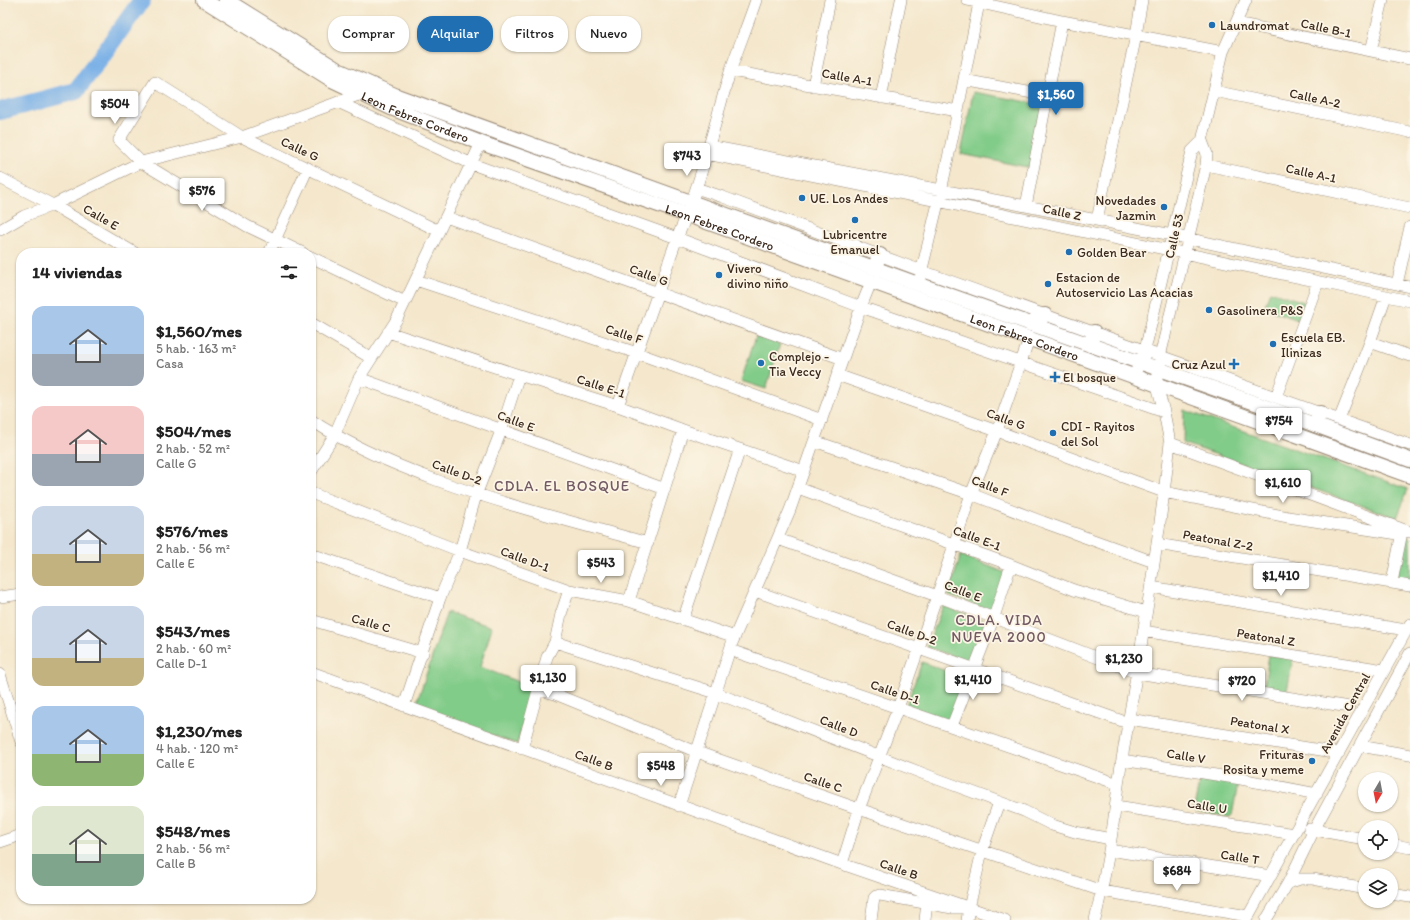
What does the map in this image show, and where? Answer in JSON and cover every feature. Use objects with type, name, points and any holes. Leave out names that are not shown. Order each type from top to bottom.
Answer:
[{"type":"street","name":"Leon Febres Cordero","points":[[204,0],[332,80],[396,96],[692,202],[839,255],[873,275]]},
{"type":"street","name":"Leon Febres Cordero","points":[[226,0],[338,70],[391,108],[481,144],[687,215],[873,275],[918,284],[1030,324],[1092,339],[1267,398],[1362,435],[1410,460]]},
{"type":"street","points":[[618,406],[677,238],[692,202],[731,71],[756,0]]},
{"type":"street","points":[[813,86],[830,0]]},
{"type":"street","points":[[881,98],[901,0]]},
{"type":"street","points":[[967,0],[1062,21],[1223,52]]},
{"type":"street","points":[[1097,220],[1142,0]]},
{"type":"street","name":"Calle 53","points":[[1134,376],[1143,357],[1192,151],[1202,141],[1223,52],[1246,0]]},
{"type":"street","points":[[1371,51],[1383,0]]},
{"type":"street","points":[[918,284],[940,196],[979,3]]},
{"type":"street","points":[[1026,206],[1062,21]]},
{"type":"street","name":"Calle B-1","points":[[1236,23],[1410,60]]},
{"type":"street","name":"Calle A-1","points":[[731,71],[958,111]]},
{"type":"street","points":[[964,80],[1048,96]]},
{"type":"street","name":"Calle G","points":[[141,162],[119,140],[155,82],[242,137],[439,231]]},
{"type":"street","points":[[0,230],[24,216],[53,206],[141,162],[242,137],[338,102],[363,88]]},
{"type":"street","name":"Calle A-2","points":[[1214,91],[1410,132]]},
{"type":"street","points":[[338,102],[472,164],[677,238],[860,307],[1164,412]]},
{"type":"street","name":"Calle 53","points":[[1095,920],[1110,845],[1118,784],[1151,587],[1170,443],[1157,385],[1159,362],[1206,165],[1207,154],[1202,141]]},
{"type":"street","points":[[316,464],[334,436],[358,378],[397,319],[481,144]]},
{"type":"street","name":"Calle Z","points":[[708,150],[940,196],[1169,250],[1410,301]]},
{"type":"street","points":[[141,162],[247,226],[293,248]]},
{"type":"street","name":"Calle A-1","points":[[1206,165],[1410,208]]},
{"type":"street","points":[[271,248],[308,168]]},
{"type":"street","name":"Calle E","points":[[0,178],[53,206],[126,248]]},
{"type":"street","points":[[696,188],[880,255],[918,284],[1045,314],[1092,339]]},
{"type":"street","name":"Calle Z","points":[[940,196],[1026,206],[1172,235],[1410,287]]},
{"type":"street","name":"Calle G","points":[[446,217],[843,358]]},
{"type":"street","points":[[1397,284],[1410,227]]},
{"type":"street","points":[[839,255],[855,246]]},
{"type":"street","points":[[679,806],[730,650],[790,510],[860,307],[880,255]]},
{"type":"street","points":[[316,259],[405,302]]},
{"type":"street","name":"Calle F","points":[[416,280],[637,353],[822,420]]},
{"type":"street","points":[[1318,282],[1267,398],[1318,419],[1339,420],[1362,435],[1410,445]]},
{"type":"street","name":"Leon Febres Cordero","points":[[918,284],[1029,339],[1410,476]]},
{"type":"street","points":[[1339,420],[1370,342],[1386,296]]},
{"type":"street","points":[[1030,324],[1045,314]]},
{"type":"street","points":[[316,326],[371,358]]},
{"type":"street","name":"Calle E-1","points":[[388,332],[618,406],[683,430],[804,471]]},
{"type":"street","points":[[842,864],[859,809],[898,708],[938,596],[971,494],[997,431],[1029,339]]},
{"type":"street","points":[[1370,342],[1410,356]]},
{"type":"street","points":[[404,706],[423,653],[440,598],[460,551],[476,495],[501,430],[519,375]]},
{"type":"street","name":"Calle G","points":[[837,375],[1164,492]]},
{"type":"street","name":"Calle E","points":[[358,378],[665,489]]},
{"type":"street","name":"Calle D-2","points":[[316,423],[334,436],[398,466],[476,495],[648,544]]},
{"type":"street","points":[[628,601],[648,544],[683,430]]},
{"type":"street","name":"Calle F","points":[[814,441],[971,494],[1154,562]]},
{"type":"street","points":[[1170,443],[1410,532]]},
{"type":"street","points":[[683,620],[740,449]]},
{"type":"street","name":"Calle E-1","points":[[798,488],[1011,565],[1074,590],[1146,612]]},
{"type":"street","points":[[1164,492],[1288,517],[1400,535],[1392,582]]},
{"type":"street","name":"Calle D-1","points":[[316,496],[460,551],[569,590],[628,601],[735,637]]},
{"type":"street","name":"Calle E","points":[[778,540],[938,596],[1137,673],[1350,707]]},
{"type":"street","name":"Peatonal Z-2","points":[[1157,544],[1410,586]]},
{"type":"street","points":[[316,556],[440,598]]},
{"type":"street","points":[[952,726],[994,617],[1011,565]]},
{"type":"street","points":[[1151,587],[1408,627]]},
{"type":"street","points":[[522,749],[547,657],[555,642],[561,614],[569,590]]},
{"type":"street","name":"Calle D-2","points":[[755,591],[1129,721]]},
{"type":"street","points":[[0,597],[16,595]]},
{"type":"street","name":"Calle C","points":[[316,621],[423,653]]},
{"type":"street","name":"Avenida Central","points":[[1247,918],[1408,627]]},
{"type":"street","name":"Peatonal Z","points":[[1143,631],[1384,670]]},
{"type":"street","name":"Calle D","points":[[555,642],[716,693],[1024,811],[1052,825],[1110,845]]},
{"type":"street","name":"Calle D-1","points":[[730,650],[1118,784]]},
{"type":"street","points":[[1269,920],[1314,830],[1410,653]]},
{"type":"street","points":[[0,674],[16,708]]},
{"type":"street","name":"Calle B","points":[[316,674],[679,806],[1005,920]]},
{"type":"street","name":"Calle C","points":[[539,690],[555,694],[697,752],[859,809],[1102,891],[1247,918]]},
{"type":"street","name":"Peatonal X","points":[[1129,721],[1339,753]]},
{"type":"street","points":[[1360,746],[1410,755]]},
{"type":"street","name":"Calle V","points":[[1122,760],[1241,779],[1316,794]]},
{"type":"street","points":[[967,920],[982,851],[999,802]]},
{"type":"street","name":"Calle U","points":[[1116,806],[1296,831],[1314,830],[1358,838]]},
{"type":"street","points":[[0,842],[16,837]]},
{"type":"street","name":"Calle T","points":[[1110,845],[1271,876]]},
{"type":"street","points":[[1398,845],[1410,848]]},
{"type":"street","points":[[1288,883],[1300,879],[1313,879],[1358,888]]},
{"type":"street","points":[[871,920],[874,898],[880,895],[952,908],[969,908]]},
{"type":"street","points":[[1398,895],[1410,897]]},
{"type":"street","points":[[925,920],[927,903]]},
{"type":"green space","points":[[973,92],[1044,105],[1032,168],[961,154]]},
{"type":"green space","points":[[1270,291],[1304,302],[1298,320],[1264,308]]},
{"type":"green space","name":"Complejo - Tia Veccy","points":[[756,336],[780,344],[766,389],[741,381]]},
{"type":"green space","points":[[1184,410],[1408,489],[1397,518],[1183,443]]},
{"type":"green space","points":[[1404,536],[1410,538],[1410,583],[1396,580]]},
{"type":"green space","points":[[961,555],[1006,573],[992,611],[948,595]]},
{"type":"green space","points":[[943,606],[989,622],[972,663],[927,647]]},
{"type":"green space","points":[[447,612],[492,627],[480,667],[534,688],[517,744],[415,708]]},
{"type":"green space","points":[[1269,655],[1293,658],[1287,691],[1265,689],[1264,687]]},
{"type":"green space","points":[[922,662],[967,679],[950,723],[906,706]]},
{"type":"green space","points":[[1200,777],[1238,784],[1232,815],[1230,817],[1196,811],[1194,809]]},
{"type":"waterway","points":[[0,111],[76,91],[142,0]]},
{"type":"place","name":"Laundromat","points":[[1212,25]]},
{"type":"place","name":"UE. Los Andes","points":[[802,198]]},
{"type":"place","name":"Novedades Jazmin","points":[[1164,207]]},
{"type":"place","name":"Lubricentre Emanuel","points":[[855,220]]},
{"type":"place","name":"Golden Bear","points":[[1069,252]]},
{"type":"place","name":"Vivero divino niño","points":[[719,275]]},
{"type":"place","name":"Estacion de Autoservicio Las Acacias","points":[[1048,284]]},
{"type":"place","name":"Gasolinera P&S","points":[[1209,310]]},
{"type":"place","name":"Escuela EB. Ilinizas","points":[[1273,344]]},
{"type":"place","name":"Complejo - Tia Veccy","points":[[761,363]]},
{"type":"place","name":"Cruz Azul","points":[[1234,364]]},
{"type":"place","name":"El bosque","points":[[1055,377]]},
{"type":"place","name":"CDI - Rayitos del Sol","points":[[1053,433]]},
{"type":"place","name":"Frituras Rosita y meme","points":[[1312,761]]},
{"type":"district","name":"CDLA. EL BOSQUE","points":[[562,486]]},
{"type":"district","name":"CDLA. VIDA NUEVA 2000","points":[[999,628]]}]
